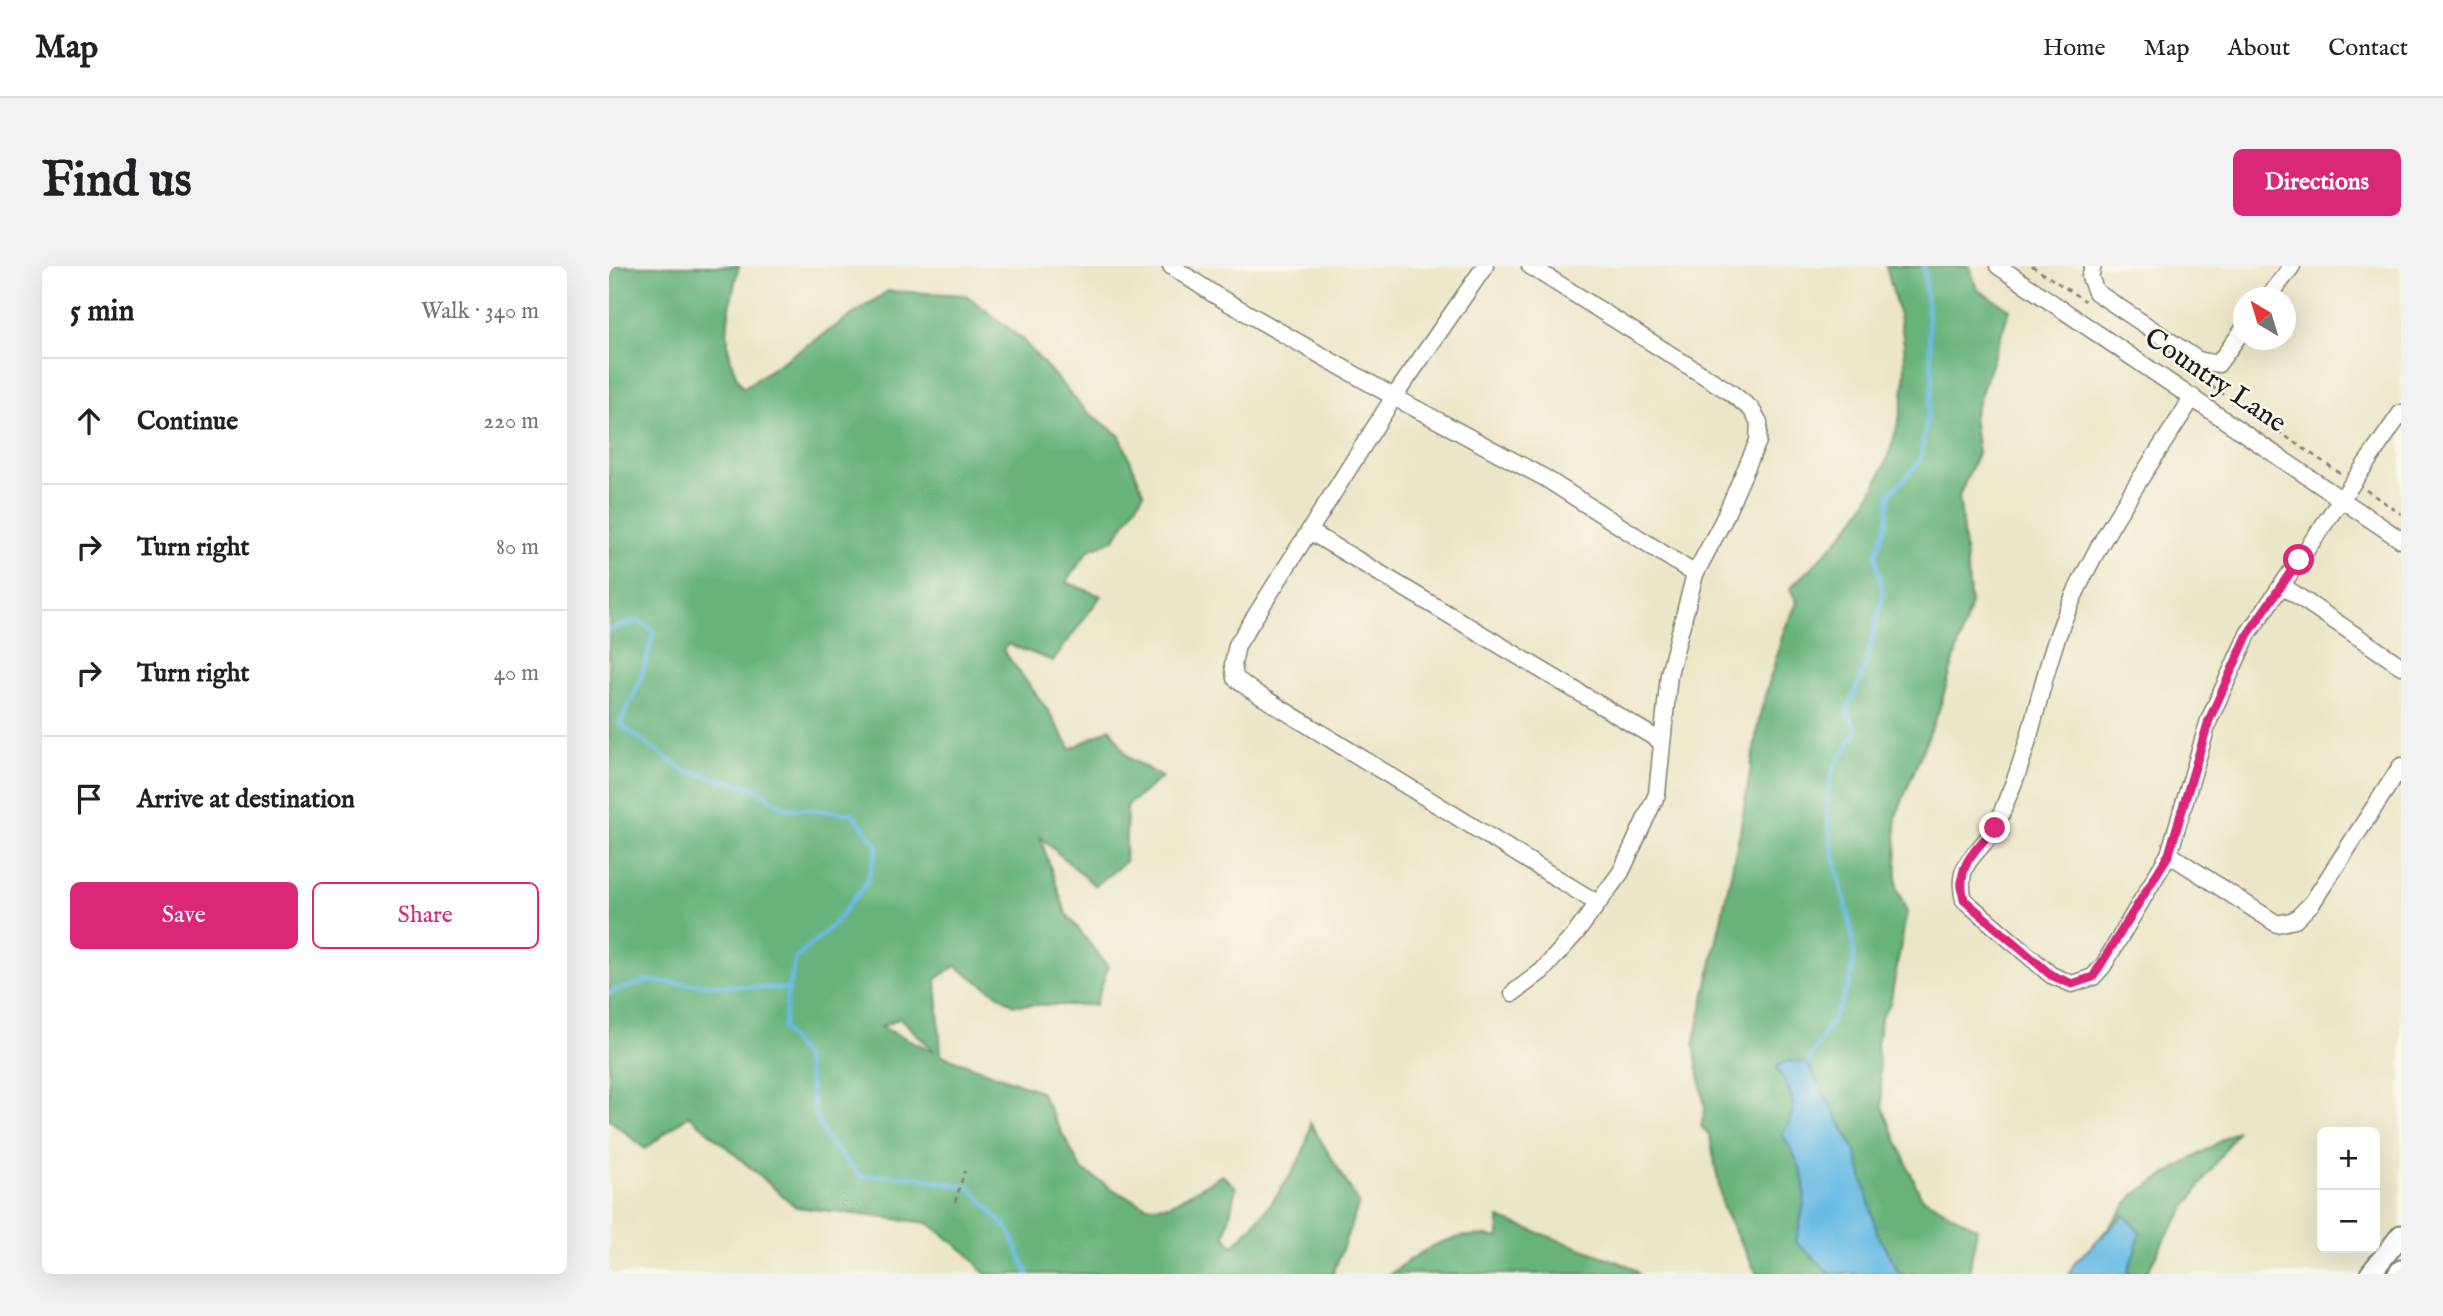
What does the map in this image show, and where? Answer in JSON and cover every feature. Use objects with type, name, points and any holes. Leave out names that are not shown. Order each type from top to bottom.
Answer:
[{"type":"main road","points":[[2371,1274],[2401,1235]]},
{"type":"street","points":[[1171,266],[1215,295],[1394,397],[1545,478],[1695,574]]},
{"type":"street","points":[[1485,266],[1394,397],[1237,645],[1233,664],[1235,678],[1597,903]]},
{"type":"street","points":[[1513,993],[1542,971],[1576,933],[1621,872],[1657,794],[1669,674],[1695,574],[1723,522],[1758,441],[1759,422],[1751,409],[1730,392],[1530,266]]},
{"type":"street","name":"Country Lane","points":[[1999,266],[2401,540]]},
{"type":"street","points":[[2093,266],[2090,277],[2097,292],[2198,360],[2218,364],[2233,344]]},
{"type":"street","points":[[2276,287],[2292,266]]},
{"type":"street","points":[[2193,397],[2117,515],[2066,613],[2032,714],[2021,765],[1995,828],[1969,857],[1959,883],[1964,900],[2051,975],[2072,984],[2093,977],[2103,966],[2169,854],[2209,720],[2248,634],[2401,413]]},
{"type":"street","points":[[1309,531],[1662,742]]},
{"type":"street","points":[[2283,586],[2401,666]]},
{"type":"street","points":[[2169,854],[2277,923],[2295,920],[2312,903],[2401,766]]},
{"type":"path","points":[[2366,490],[2401,514]]},
{"type":"path","points":[[955,1202],[965,1171]]},
{"type":"green space","points":[[609,266],[739,266],[727,328],[730,358],[743,388],[888,291],[966,295],[1020,337],[1085,410],[1120,436],[1144,493],[1114,540],[1089,550],[1066,582],[1101,596],[1053,661],[1008,644],[1003,650],[1047,709],[1071,749],[1110,728],[1128,757],[1162,777],[1127,806],[1125,862],[1095,886],[1040,837],[1066,913],[1108,967],[1095,1005],[1014,1005],[955,966],[936,979],[941,1055],[1040,1091],[1081,1169],[1121,1194],[1147,1206],[1170,1205],[1222,1175],[1236,1187],[1225,1236],[1233,1246],[1282,1189],[1308,1138],[1310,1123],[1359,1203],[1333,1274],[985,1274],[968,1254],[928,1223],[796,1207],[689,1115],[645,1149],[609,1119]],"holes":[[[900,1018],[933,1051],[881,1027]]]},
{"type":"green space","points":[[1886,266],[1969,266],[1977,289],[2010,309],[1973,417],[1978,453],[1959,496],[1971,604],[1939,710],[1896,816],[1897,888],[1907,912],[1890,1004],[1881,1017],[1877,1044],[1883,1108],[1921,1197],[1977,1228],[1969,1274],[1757,1274],[1723,1209],[1710,1136],[1701,1126],[1705,1109],[1694,1045],[1740,832],[1760,714],[1784,630],[1797,603],[1790,588],[1832,546],[1861,511],[1885,463],[1898,425],[1904,385],[1904,345]]},
{"type":"green space","points":[[2238,1130],[2164,1240],[2146,1274],[2071,1274],[2135,1194]]},
{"type":"green space","points":[[1499,1218],[1632,1267],[1639,1274],[1390,1274],[1441,1242],[1468,1236],[1499,1238]]},
{"type":"water","points":[[1786,1061],[1807,1063],[1855,1150],[1878,1236],[1900,1274],[1831,1274],[1796,1242],[1803,1210],[1804,1186],[1798,1163],[1782,1134],[1792,1116],[1793,1108],[1790,1093],[1777,1067]]},
{"type":"water","points":[[2124,1215],[2141,1233],[2127,1274],[2069,1274],[2075,1262]]},
{"type":"waterway","points":[[1807,1063],[1844,997],[1853,969],[1852,934],[1830,836],[1828,789],[1836,764],[1857,732],[1847,710],[1864,671],[1883,596],[1876,554],[1887,522],[1890,494],[1920,461],[1933,383],[1924,266]]},
{"type":"waterway","points":[[609,630],[638,620],[654,631],[641,679],[620,724],[683,770],[754,788],[785,808],[852,813],[878,846],[867,882],[832,926],[796,958],[788,989],[783,1029],[805,1059],[815,1113],[826,1139],[860,1176],[912,1176],[971,1188],[1010,1232],[1028,1274]]},
{"type":"waterway","points":[[609,993],[646,981],[788,989]]},
{"type":"route","points":[[1995,828],[1969,857],[1959,883],[1964,900],[2051,975],[2072,984],[2093,977],[2103,966],[2169,854],[2209,720],[2248,634],[2299,560]]}]
